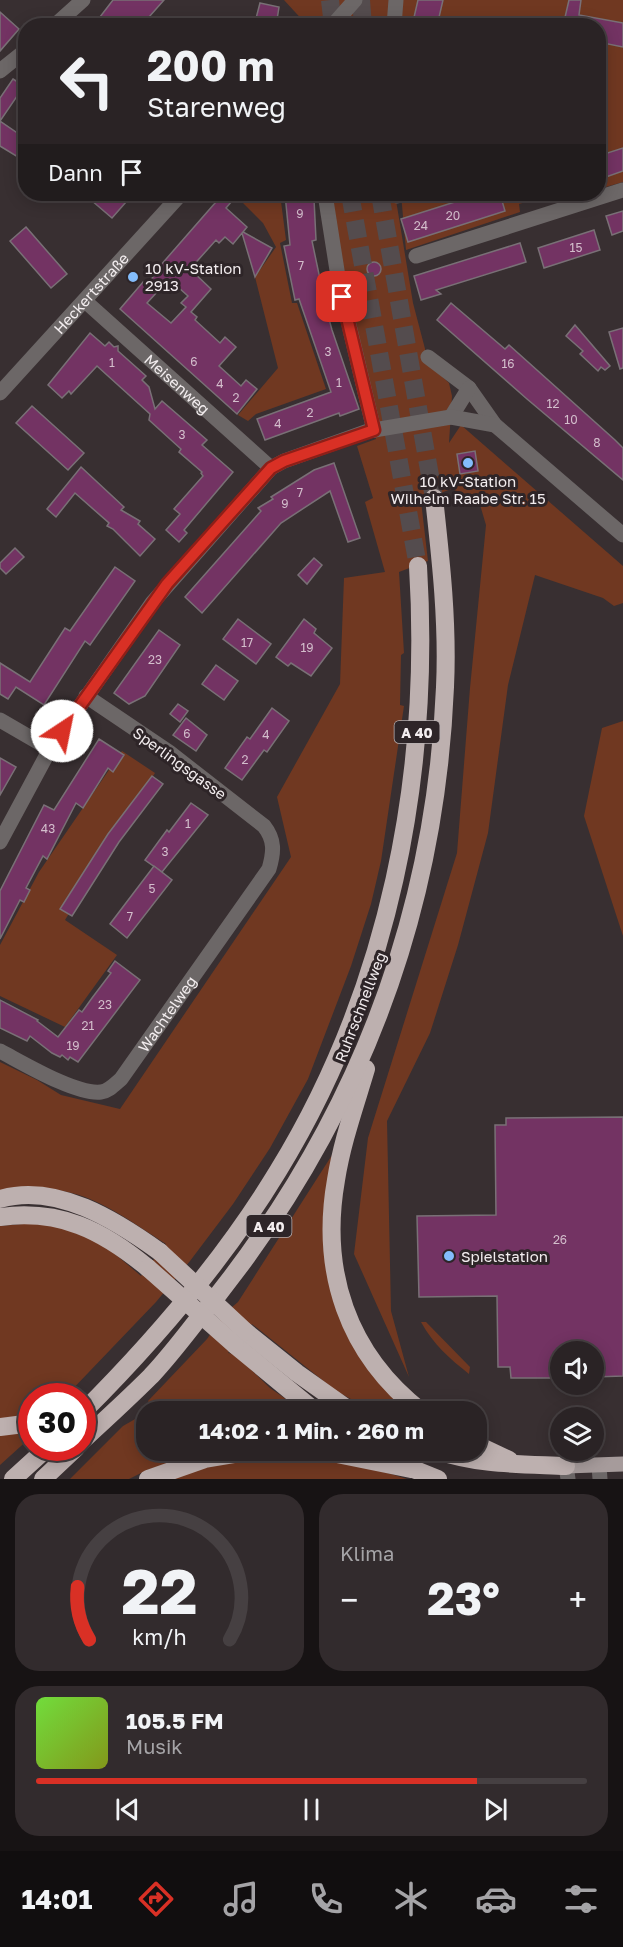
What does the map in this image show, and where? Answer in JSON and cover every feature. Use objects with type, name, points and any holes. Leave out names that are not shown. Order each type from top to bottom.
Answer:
[{"type":"highway","name":"Ruhrschnellweg","points":[[96,1428],[152,1375],[222,1292],[283,1207],[335,1114],[362,1056],[395,972],[411,918],[427,848],[441,751],[446,649],[444,596],[434,498]]},
{"type":"highway","name":"Ruhrschnellweg","points":[[96,1399],[178,1310],[253,1210],[306,1123],[351,1025],[391,896],[411,795],[419,715],[418,566]]},
{"type":"highway","points":[[395,972],[342,1149],[333,1198],[331,1248],[340,1297],[365,1352],[377,1368],[411,1401]]},
{"type":"highway","points":[[0,1199],[33,1196],[58,1199],[94,1210],[126,1227],[160,1252],[240,1339],[305,1401]]},
{"type":"highway","points":[[0,1217],[22,1214],[47,1215],[81,1225],[117,1244],[240,1339],[297,1373],[336,1401]]},
{"type":"highway","points":[[96,1397],[103,1392]]},
{"type":"highway","points":[[0,1427],[18,1425]]},
{"type":"highway","points":[[487,1449],[516,1463]]},
{"type":"highway","points":[[13,1479],[33,1461]]},
{"type":"highway","points":[[43,1479],[62,1461]]},
{"type":"highway","points":[[148,1479],[199,1461]]},
{"type":"highway","points":[[372,1461],[411,1469]]},
{"type":"highway","points":[[396,1461],[438,1479]]},
{"type":"highway","points":[[487,1461],[516,1463],[567,1472]]},
{"type":"main road","points":[[567,1472],[600,1472],[623,1464]]},
{"type":"street","points":[[63,18],[83,0]]},
{"type":"street","points":[[339,18],[355,0]]},
{"type":"street","points":[[395,18],[396,0]]},
{"type":"street","points":[[0,71],[18,56]]},
{"type":"street","points":[[606,195],[623,190]]},
{"type":"street","name":"Heckertstraße","points":[[0,393],[175,201]]},
{"type":"street","points":[[326,201],[339,283],[374,430]]},
{"type":"street","points":[[416,256],[588,201]]},
{"type":"street","name":"Meisenweg","points":[[85,301],[271,468]]},
{"type":"street","points":[[428,357],[469,388],[495,425],[623,535]]},
{"type":"street","points":[[451,417],[469,388]]},
{"type":"street","points":[[0,842],[50,748],[167,584],[271,468],[284,461],[374,430],[451,417],[495,425]]},
{"type":"street","name":"Sperlingsgasse","points":[[86,696],[169,753],[264,826],[270,834]]},
{"type":"street","points":[[0,720],[50,748]]},
{"type":"street","name":"Wachtelweg","points":[[0,1051],[69,1086],[100,1092],[111,1088],[121,1079],[269,869],[274,852],[270,834]]},
{"type":"shaded area","points":[[284,0],[390,0],[388,18],[301,18]]},
{"type":"shaded area","points":[[403,0],[623,0],[623,182],[606,187],[606,18],[402,18]]},
{"type":"shaded area","points":[[241,201],[281,201],[286,240],[280,243],[292,303],[297,303],[326,389],[256,414],[248,421],[238,415],[278,368],[255,277],[276,247],[263,223]]},
{"type":"shaded area","points":[[331,201],[396,201],[413,303],[429,364],[449,383],[452,396],[449,443],[461,425],[623,566],[623,603],[614,606],[603,598],[535,575],[508,685],[488,833],[458,945],[430,1033],[387,1121],[391,1311],[409,1377],[354,1254],[368,1138],[457,853],[486,525],[478,498],[451,489],[421,501],[428,561],[399,572],[404,653],[401,655],[400,705],[404,706],[381,861],[371,904],[351,966],[308,1079],[270,1148],[233,1204],[156,1302],[78,1383],[18,1383],[18,1416],[0,1419],[0,1226],[46,1222],[102,1243],[141,1276],[166,1244],[114,1211],[72,1193],[43,1189],[0,1192],[0,1062],[61,1095],[120,1109],[291,857],[277,797],[340,684],[344,578],[385,572],[365,502],[373,498],[357,446],[376,439],[354,332]]},
{"type":"shaded area","points":[[402,201],[529,201],[519,204],[520,212],[406,250]]},
{"type":"shaded area","points":[[623,721],[623,936],[584,816],[602,728]]},
{"type":"shaded area","points":[[122,751],[155,773],[65,920],[117,955],[65,1027],[0,996],[0,945],[39,872]]},
{"type":"shaded area","points":[[334,1152],[324,1216],[323,1244],[327,1268],[391,1396],[397,1401],[354,1401],[336,1391],[252,1324],[228,1353],[235,1354],[270,1388],[289,1401],[148,1401],[207,1339],[225,1313],[238,1302]]},
{"type":"shaded area","points":[[421,1322],[426,1322],[470,1367],[469,1374],[442,1351]]},
{"type":"shaded area","points":[[136,1419],[136,1461],[176,1461],[147,1470],[129,1479],[70,1479],[88,1461],[96,1461],[96,1453],[123,1426]]},
{"type":"shaded area","points":[[18,1432],[18,1449],[0,1465],[0,1434]]},
{"type":"shaded area","points":[[330,1461],[407,1479],[168,1479],[224,1463]]},
{"type":"building","points":[[113,0],[164,0],[148,18],[99,18]]},
{"type":"building","points":[[418,0],[443,0],[439,18],[414,18]]},
{"type":"building","points":[[569,0],[581,0],[579,15],[596,18],[565,18]]},
{"type":"building","points":[[260,3],[279,7],[277,18],[256,18]]},
{"type":"building","points":[[0,12],[18,30],[0,51]]},
{"type":"building","points":[[606,20],[623,23],[623,47],[606,44]]},
{"type":"building","points":[[13,79],[18,82],[18,95],[0,121],[0,98]]},
{"type":"building","points":[[0,121],[18,133],[18,157],[0,146]]},
{"type":"building","points":[[623,148],[623,171],[606,177],[606,153]]},
{"type":"building","points":[[92,201],[125,201],[112,218]]},
{"type":"building","points":[[213,201],[232,201],[226,208],[247,227],[243,232],[272,248],[255,277],[242,233],[233,244],[225,237],[219,243],[216,240],[190,269],[211,289],[191,312],[197,317],[195,320],[220,343],[225,337],[236,347],[219,366],[241,386],[246,380],[257,389],[237,414],[120,309],[143,282],[146,285],[162,267],[160,266],[215,203]],"holes":[[[169,279],[188,296],[181,303],[186,307],[171,323],[147,303]]]},
{"type":"building","points":[[286,201],[314,201],[316,240],[312,241],[320,279],[318,279],[332,330],[359,409],[340,416],[339,413],[265,440],[257,419],[331,392],[299,299],[295,300],[284,246],[290,245]]},
{"type":"building","points":[[458,201],[502,201],[505,211],[408,242],[401,219]]},
{"type":"building","points":[[623,211],[623,231],[612,235],[606,216]]},
{"type":"building","points":[[26,227],[67,274],[51,288],[10,241]]},
{"type":"building","points":[[594,230],[600,250],[544,268],[538,248]]},
{"type":"building","points":[[520,243],[526,262],[436,290],[441,294],[421,300],[414,276]]},
{"type":"building","points":[[374,262],[379,264],[381,269],[379,274],[374,276],[369,274],[367,269],[369,264]]},
{"type":"building","points":[[451,303],[505,349],[509,345],[623,448],[623,480],[437,320]]},
{"type":"building","points":[[575,325],[610,366],[605,370],[601,367],[598,371],[580,354],[583,351],[566,336]]},
{"type":"building","points":[[623,328],[623,368],[620,369],[609,332]]},
{"type":"building","points":[[90,333],[105,346],[109,342],[114,347],[118,346],[118,351],[146,376],[142,380],[149,387],[155,409],[162,401],[207,440],[202,445],[233,472],[184,530],[187,533],[179,542],[166,530],[180,514],[174,509],[203,476],[202,472],[179,452],[181,449],[149,420],[150,414],[97,366],[71,394],[69,391],[62,398],[48,385]]},
{"type":"building","points":[[32,406],[84,453],[68,470],[16,423]]},
{"type":"building","name":"10 kV-Station Wilhelm Raabe Str. 15","points":[[475,451],[478,471],[460,474],[457,454]]},
{"type":"building","points":[[334,463],[360,538],[348,542],[330,491],[281,523],[202,613],[185,597],[261,511],[258,508],[273,499],[271,497],[314,470]]},
{"type":"building","points":[[81,467],[124,507],[121,510],[140,521],[138,524],[155,539],[140,556],[113,529],[107,526],[109,523],[75,493],[56,517],[47,509]]},
{"type":"building","points":[[15,548],[24,557],[6,574],[0,568],[0,563]]},
{"type":"building","points":[[314,558],[322,565],[307,584],[298,575]]},
{"type":"building","points":[[115,567],[135,581],[90,645],[85,641],[44,705],[16,687],[8,699],[0,694],[0,663],[30,682],[65,628],[70,631]]},
{"type":"building","points":[[238,619],[271,644],[256,664],[223,639]]},
{"type":"building","points":[[304,619],[316,629],[314,633],[332,648],[311,676],[291,663],[288,666],[276,657]]},
{"type":"building","points":[[159,630],[180,645],[145,696],[129,704],[114,693]]},
{"type":"building","points":[[216,665],[238,681],[224,700],[202,684]]},
{"type":"building","points":[[178,704],[188,711],[180,722],[170,714]]},
{"type":"building","points":[[272,708],[289,721],[267,752],[264,750],[242,780],[225,768]]},
{"type":"building","points":[[186,718],[207,735],[196,751],[173,735]]},
{"type":"building","points":[[99,739],[124,755],[113,772],[108,768],[83,808],[76,803],[47,859],[43,856],[26,888],[30,890],[24,902],[20,900],[0,939],[0,891],[44,805],[54,810]]},
{"type":"building","points":[[0,758],[16,767],[0,795]]},
{"type":"building","points":[[152,776],[163,784],[119,842],[72,916],[60,909],[108,834]]},
{"type":"building","points":[[191,803],[208,815],[162,872],[145,860]]},
{"type":"building","points":[[154,866],[172,880],[127,938],[110,924]]},
{"type":"building","points":[[115,961],[140,980],[78,1062],[70,1057],[68,1060],[62,1055],[60,1057],[52,1053],[30,1036],[27,1041],[0,1028],[0,1000],[38,1020],[58,1037],[79,1010],[82,1012],[111,973],[108,971]]},
{"type":"building","points":[[623,1117],[623,1376],[604,1377],[604,1341],[550,1341],[550,1378],[511,1378],[510,1367],[498,1367],[497,1296],[419,1297],[417,1216],[496,1215],[495,1125],[506,1125],[506,1118]]},
{"type":"tunnel","points":[[330,0],[332,18]]},
{"type":"tunnel","points":[[361,0],[362,18]]},
{"type":"tunnel","points":[[351,201],[418,566]]},
{"type":"tunnel","points":[[381,201],[434,498]]},
{"type":"place","name":"10 kV-Station 2913","points":[[133,277]]},
{"type":"place","name":"10 kV-Station Wilhelm Raabe Str. 15","points":[[468,463]]},
{"type":"place","name":"Spielstation","points":[[449,1256]]},
{"type":"route","points":[[62,731],[152,603],[260,478],[271,468],[284,461],[374,430],[342,297]]}]
